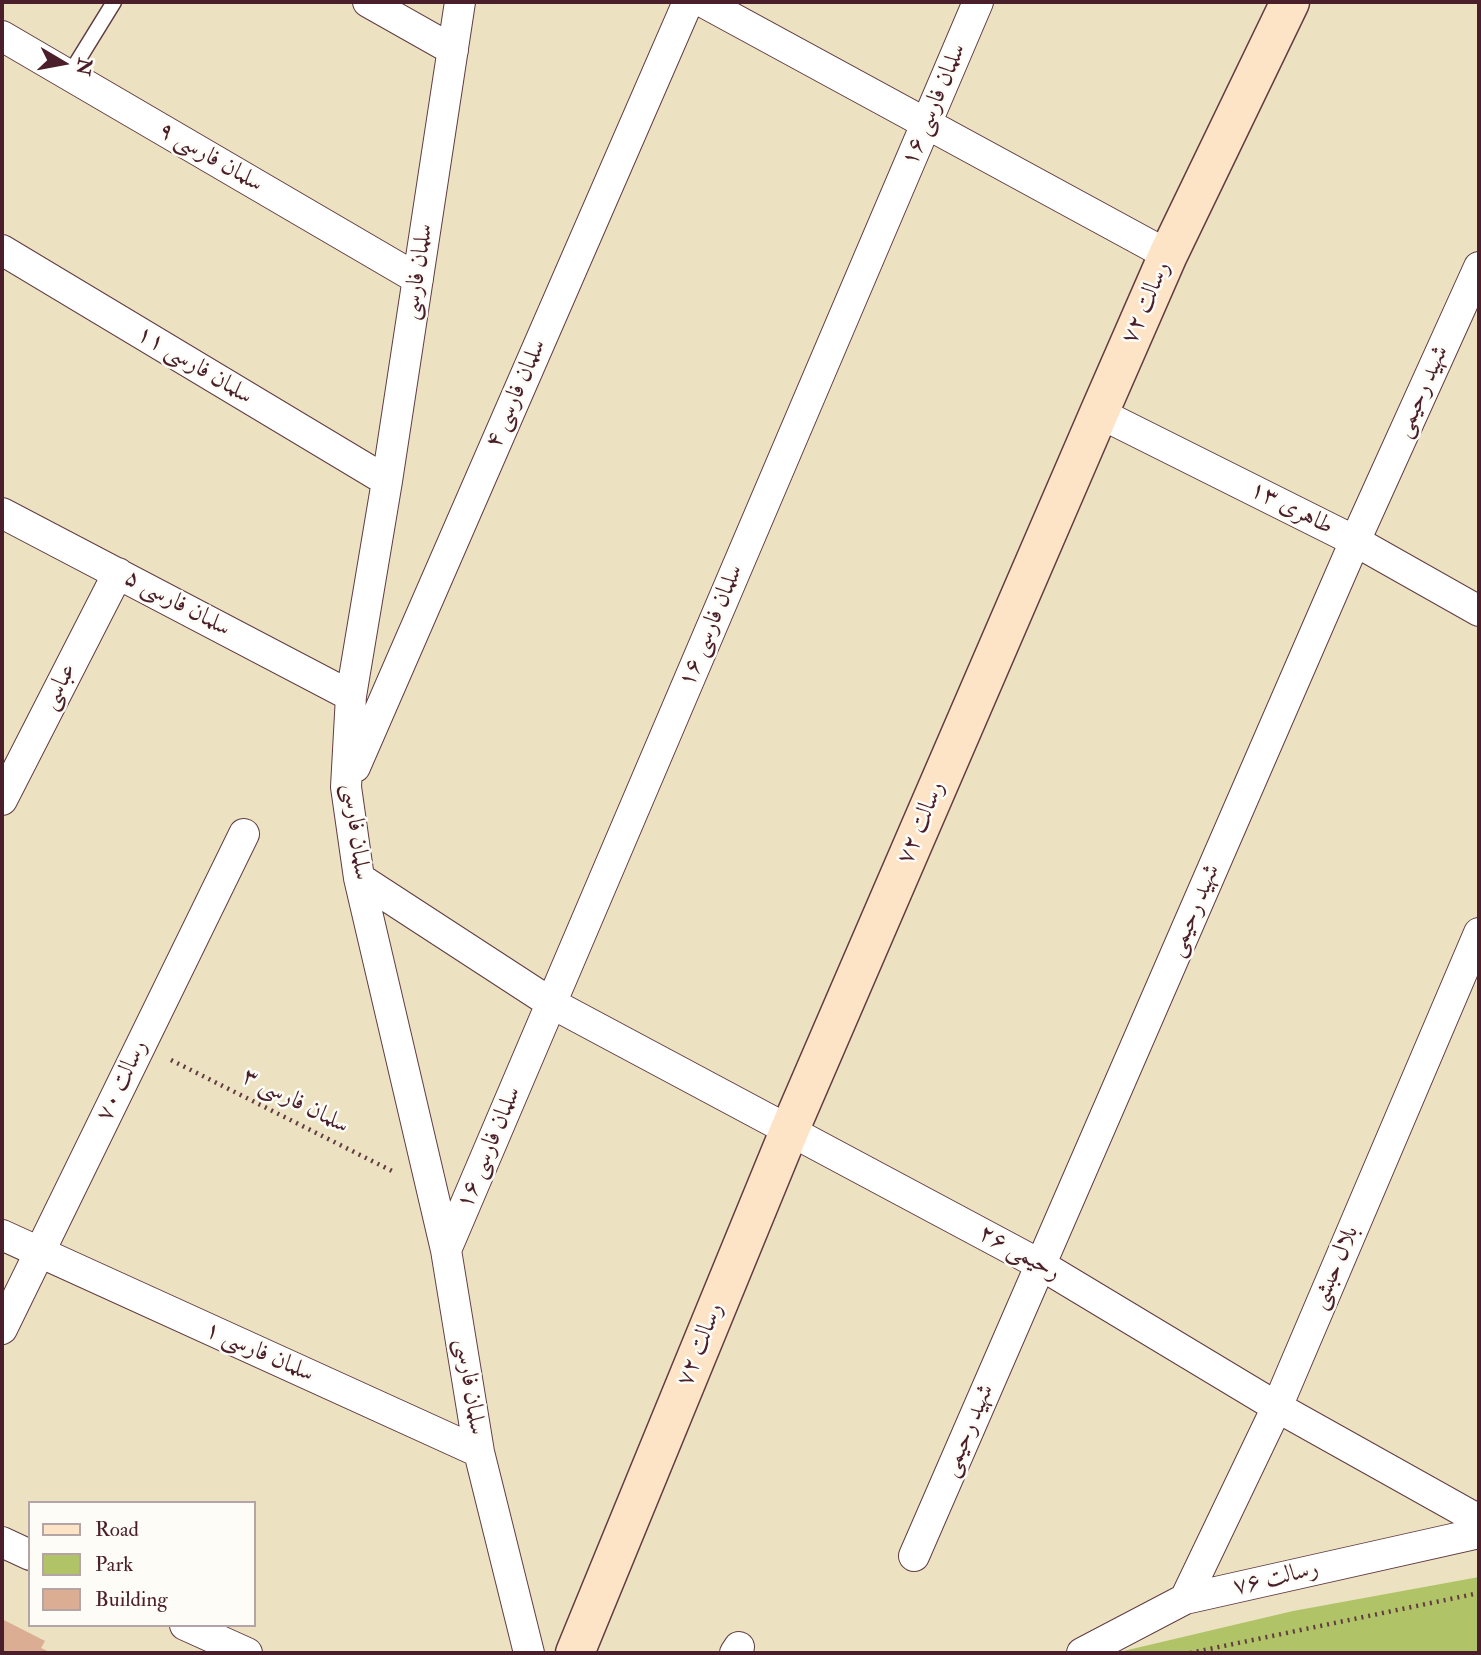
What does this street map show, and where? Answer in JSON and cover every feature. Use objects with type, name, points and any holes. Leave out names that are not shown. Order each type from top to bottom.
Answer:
[{"type":"street","points":[[368,2],[453,50]]},
{"type":"street","name":"سلمان فارسی","points":[[460,2],[387,481],[351,696],[346,787],[359,878],[446,1250],[479,1452],[529,1653]]},
{"type":"street","name":"سلمان فارسی ۴","points":[[346,787],[688,2]]},
{"type":"street","points":[[703,2],[1168,255]]},
{"type":"street","name":"سلمان فارسی ۱۶","points":[[446,1250],[978,2]]},
{"type":"street","name":"رسالت ۷۲","points":[[575,1653],[790,1129],[1099,413],[1168,255],[1290,2]]},
{"type":"street","name":"سلمان فارسی ۹","points":[[2,36],[418,279]]},
{"type":"street","name":"سلمان فارسی ۱۱","points":[[2,250],[387,481]]},
{"type":"street","name":"شهید رحیمی","points":[[914,1556],[1355,541],[1479,267]]},
{"type":"street","name":"طاهری ۱۳","points":[[1099,413],[1355,541],[1479,611]]},
{"type":"street","name":"سلمان فارسی ۵","points":[[2,513],[351,696]]},
{"type":"street","name":"عباسی","points":[[2,800],[118,573]]},
{"type":"street","name":"رسالت ۷۰","points":[[2,1329],[244,834]]},
{"type":"street","name":"رحیمی ۲۶","points":[[359,878],[551,1003],[1041,1265],[1277,1407],[1479,1520]]},
{"type":"street","name":"بلال حبشی","points":[[1185,1600],[1277,1407],[1479,933]]},
{"type":"street","name":"سلمان فارسی ۱","points":[[2,1235],[479,1452]]},
{"type":"street","name":"رسالت ۷۶","points":[[1082,1653],[1185,1600],[1479,1533]]},
{"type":"street","points":[[2,1542],[28,1554]]},
{"type":"street","points":[[189,1627],[247,1653]]},
{"type":"lane","points":[[69,75],[114,2]]},
{"type":"path","name":"سلمان فارسی ۳","points":[[141,1045],[433,1192]]},
{"type":"path","points":[[1189,1653],[1479,1593]]},
{"type":"green space","points":[[1479,1577],[1479,1653],[1115,1653],[1293,1611]]},
{"type":"building","points":[[2,1619],[45,1641],[41,1648],[52,1653],[2,1653]]}]
